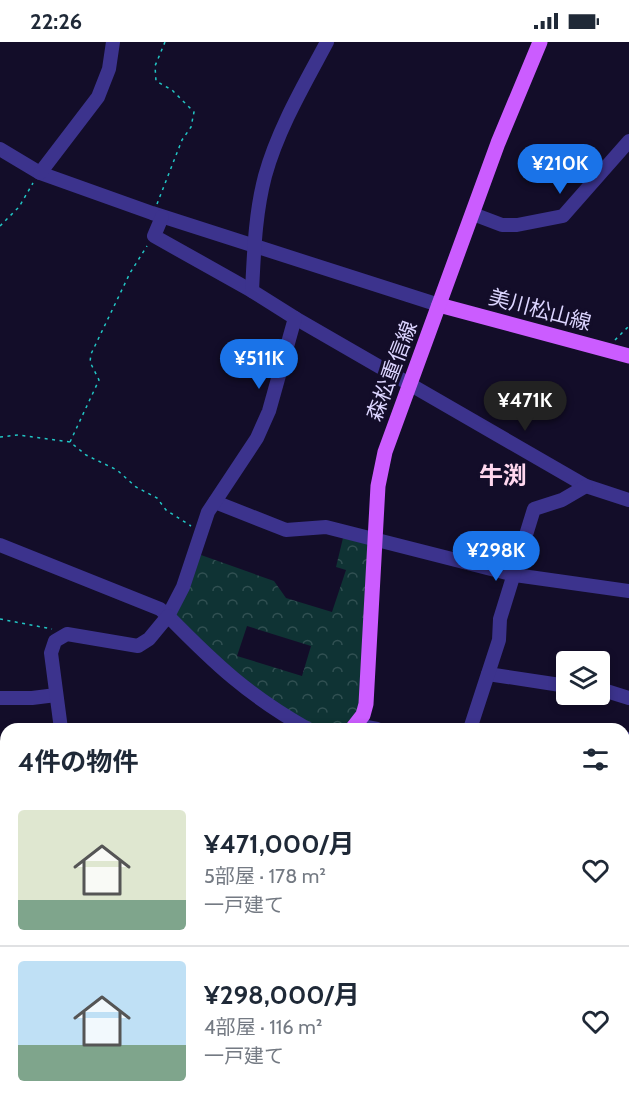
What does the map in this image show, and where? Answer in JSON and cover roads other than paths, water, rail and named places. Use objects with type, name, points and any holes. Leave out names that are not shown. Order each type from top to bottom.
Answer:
[{"type":"main road","name":"森松重信線","points":[[358,723],[366,704],[378,486],[385,452],[473,214],[540,42]]},
{"type":"main road","name":"美川松山線","points":[[439,305],[629,356]]},
{"type":"street","points":[[40,173],[98,97],[109,69],[113,42]]},
{"type":"street","points":[[252,291],[255,229],[265,176],[282,130],[327,42]]},
{"type":"street","points":[[473,214],[502,225],[517,225],[563,216],[629,141]]},
{"type":"street","points":[[0,149],[40,173],[157,215],[439,305]]},
{"type":"street","points":[[157,215],[154,236],[586,486],[629,500]]},
{"type":"street","points":[[59,723],[51,653],[55,641],[67,634],[138,646],[149,639],[168,616],[183,587],[201,528],[215,502],[258,438],[269,411],[295,318]]},
{"type":"street","points":[[472,723],[499,640],[500,619],[534,509],[562,500],[586,486]]},
{"type":"street","points":[[215,502],[286,530],[326,528],[375,538],[515,575],[629,591]]},
{"type":"street","points":[[0,545],[160,609],[220,669],[251,695],[298,723]]},
{"type":"street","points":[[488,674],[556,684]]},
{"type":"street","points":[[610,692],[629,698]]},
{"type":"street","points":[[0,698],[32,698],[57,694]]},
{"type":"district","name":"牛渕","points":[[503,476]]}]
